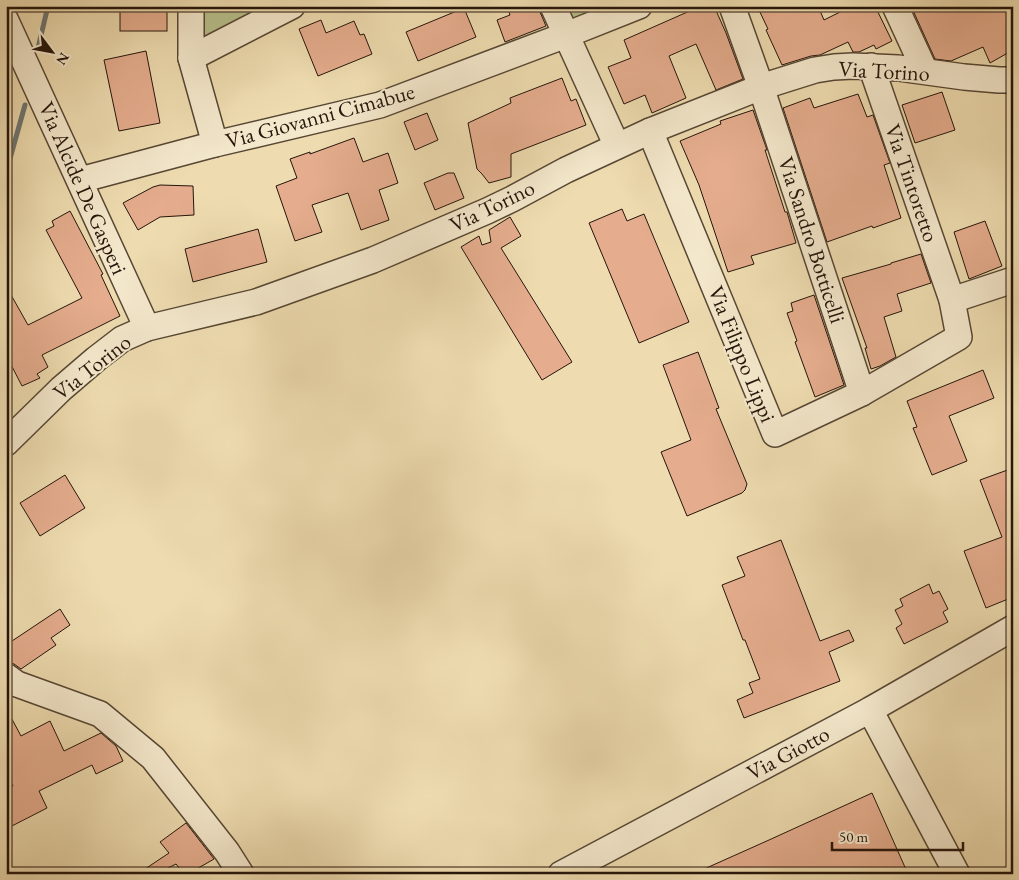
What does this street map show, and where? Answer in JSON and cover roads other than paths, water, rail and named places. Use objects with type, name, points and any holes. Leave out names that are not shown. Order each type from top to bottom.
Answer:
[{"type":"street","points":[[191,6],[191,58],[215,144]]},
{"type":"street","points":[[191,58],[292,6]]},
{"type":"street","points":[[553,6],[617,146]]},
{"type":"street","name":"Via Giovanni Cimabue","points":[[80,180],[215,144],[380,105],[566,36],[639,6]]},
{"type":"street","name":"Via Sandro Botticelli","points":[[732,6],[761,87],[862,393]]},
{"type":"street","points":[[895,6],[924,71]]},
{"type":"street","name":"Via Alcide De Gasperi","points":[[6,21],[147,328]]},
{"type":"street","name":"Via Torino","points":[[6,443],[61,389],[122,339],[147,328],[256,302],[373,260],[487,211],[566,170],[650,131],[761,87],[815,70],[834,67],[871,66],[981,79],[1013,80]]},
{"type":"street","name":"Via Tintoretto","points":[[871,66],[952,300]]},
{"type":"street","name":"Via Filippo Lippi","points":[[650,131],[775,434],[862,393],[959,337],[952,300]]},
{"type":"street","points":[[952,300],[1013,280]]},
{"type":"street","name":"Via Giotto","points":[[561,874],[870,710],[1013,628]]},
{"type":"street","points":[[6,676],[17,684],[100,714],[153,758],[227,852],[241,874]]},
{"type":"street","points":[[870,710],[957,874]]},
{"type":"waterway","points":[[38,48],[48,6]]},
{"type":"waterway","points":[[6,173],[25,105]]}]
